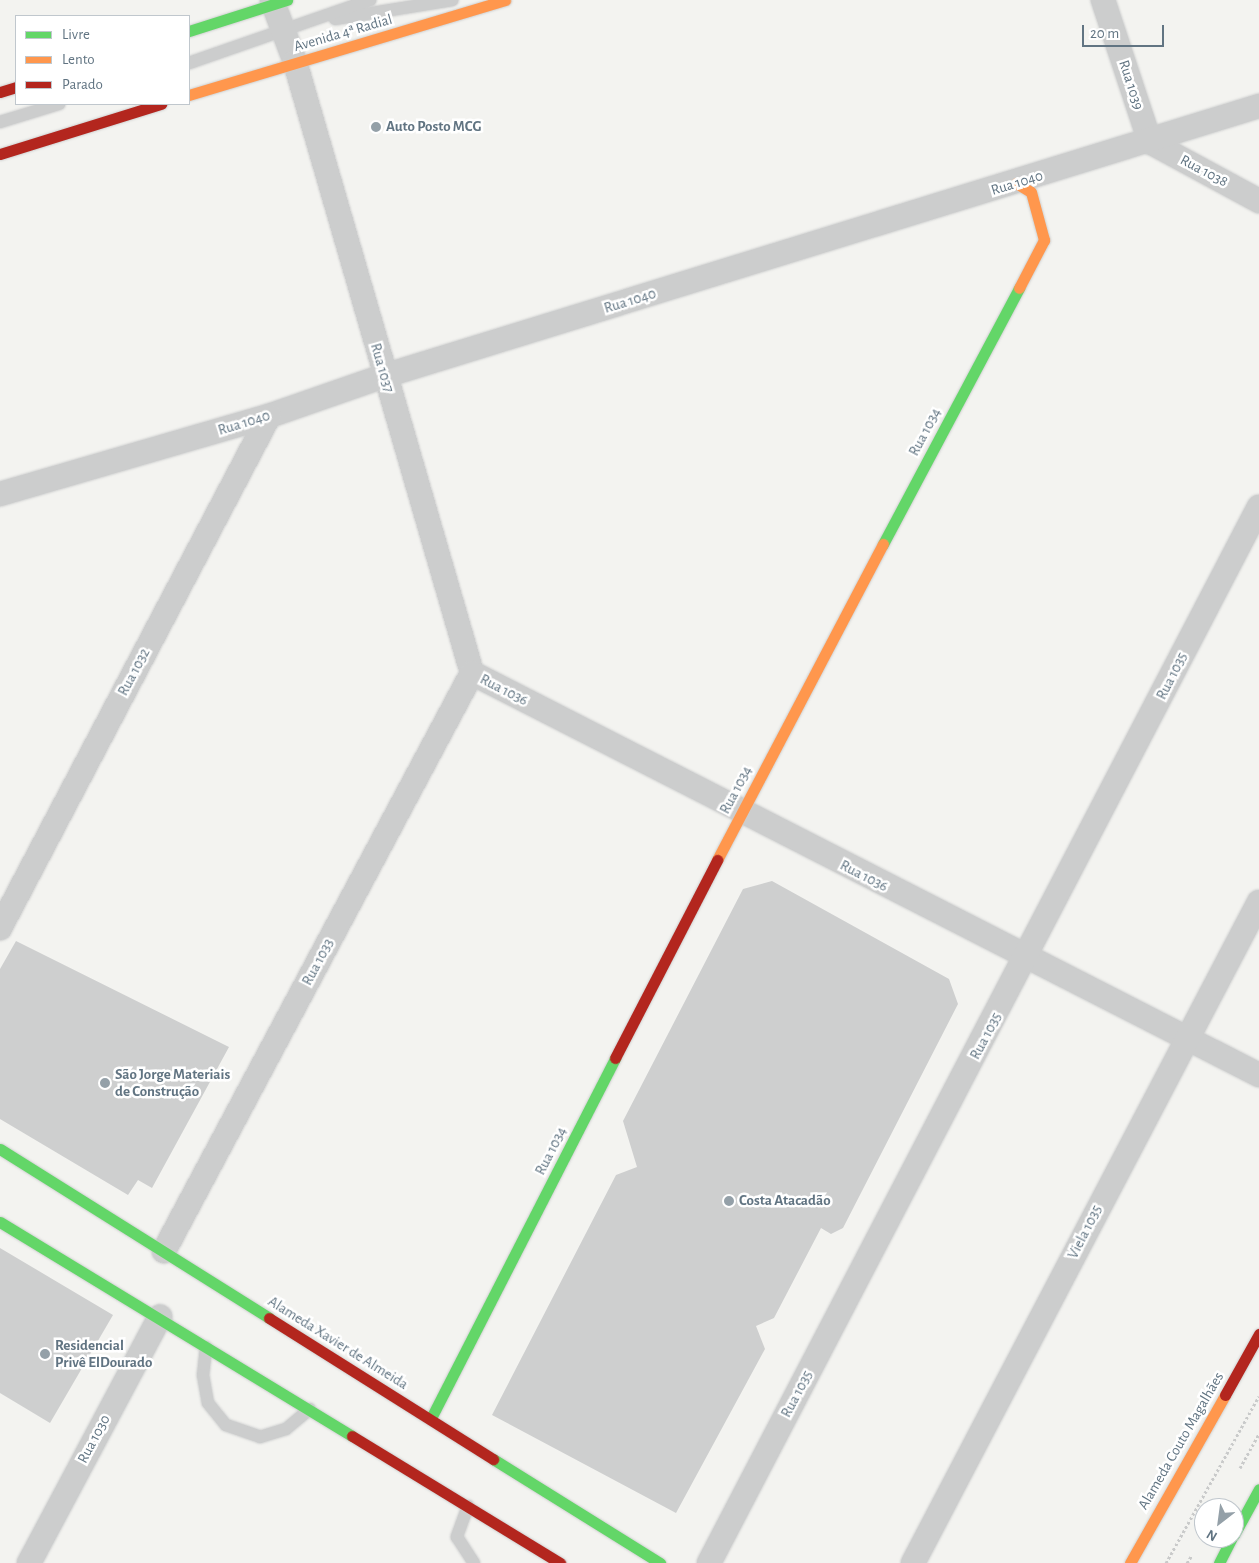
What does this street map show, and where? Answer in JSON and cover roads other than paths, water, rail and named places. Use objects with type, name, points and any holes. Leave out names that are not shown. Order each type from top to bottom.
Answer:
[{"type":"main road","name":"Avenida 4ª Radial","points":[[190,95],[505,0]]},
{"type":"main road","points":[[190,31],[277,1]]},
{"type":"main road","points":[[0,92],[15,87]]},
{"type":"main road","points":[[0,154],[157,105]]},
{"type":"main road","name":"Rua 1034","points":[[431,1418],[741,812],[1044,240],[1031,192],[1016,183]]},
{"type":"main road","name":"Alameda Xavier de Almeida","points":[[0,1150],[660,1563]]},
{"type":"main road","points":[[0,1222],[206,1345],[560,1563]]},
{"type":"main road","name":"Alameda Couto Magalhães","points":[[1130,1563],[1259,1334]]},
{"type":"main road","points":[[1244,1517],[1259,1489]]},
{"type":"main road","points":[[1219,1563],[1227,1548]]},
{"type":"street","name":"Rua 1039","points":[[1103,0],[1150,142]]},
{"type":"street","name":"Rua 1037","points":[[277,1],[284,33],[295,62],[384,376],[472,673]]},
{"type":"street","name":"Rua 1040","points":[[0,494],[269,416],[384,376],[1150,142],[1259,106]]},
{"type":"street","name":"Rua 1038","points":[[1150,142],[1259,201]]},
{"type":"street","name":"Rua 1032","points":[[0,928],[269,416]]},
{"type":"street","name":"Rua 1035","points":[[709,1563],[1026,959],[1259,507]]},
{"type":"street","name":"Rua 1036","points":[[472,673],[1026,959],[1185,1040],[1259,1074]]},
{"type":"street","name":"Rua 1033","points":[[164,1251],[472,673]]},
{"type":"street","name":"Viela 1035","points":[[913,1563],[1185,1040],[1259,902]]},
{"type":"street","name":"Rua 1030","points":[[29,1563],[160,1317]]},
{"type":"lane","points":[[190,64],[320,21],[370,0]]},
{"type":"lane","points":[[320,21],[452,0]]},
{"type":"lane","points":[[0,122],[55,105]]},
{"type":"lane","points":[[206,1345],[203,1375],[208,1403],[226,1425],[260,1436],[286,1429],[310,1409]]},
{"type":"lane","points":[[468,1506],[457,1537],[474,1563]]},
{"type":"place","name":"Auto Posto MCG","points":[[376,127]]},
{"type":"place","name":"São Jorge Materiais de Construção","points":[[105,1083]]},
{"type":"place","name":"Costa Atacadão","points":[[729,1201]]},
{"type":"place","name":"Residencial Privê ElDourado","points":[[45,1354]]}]
